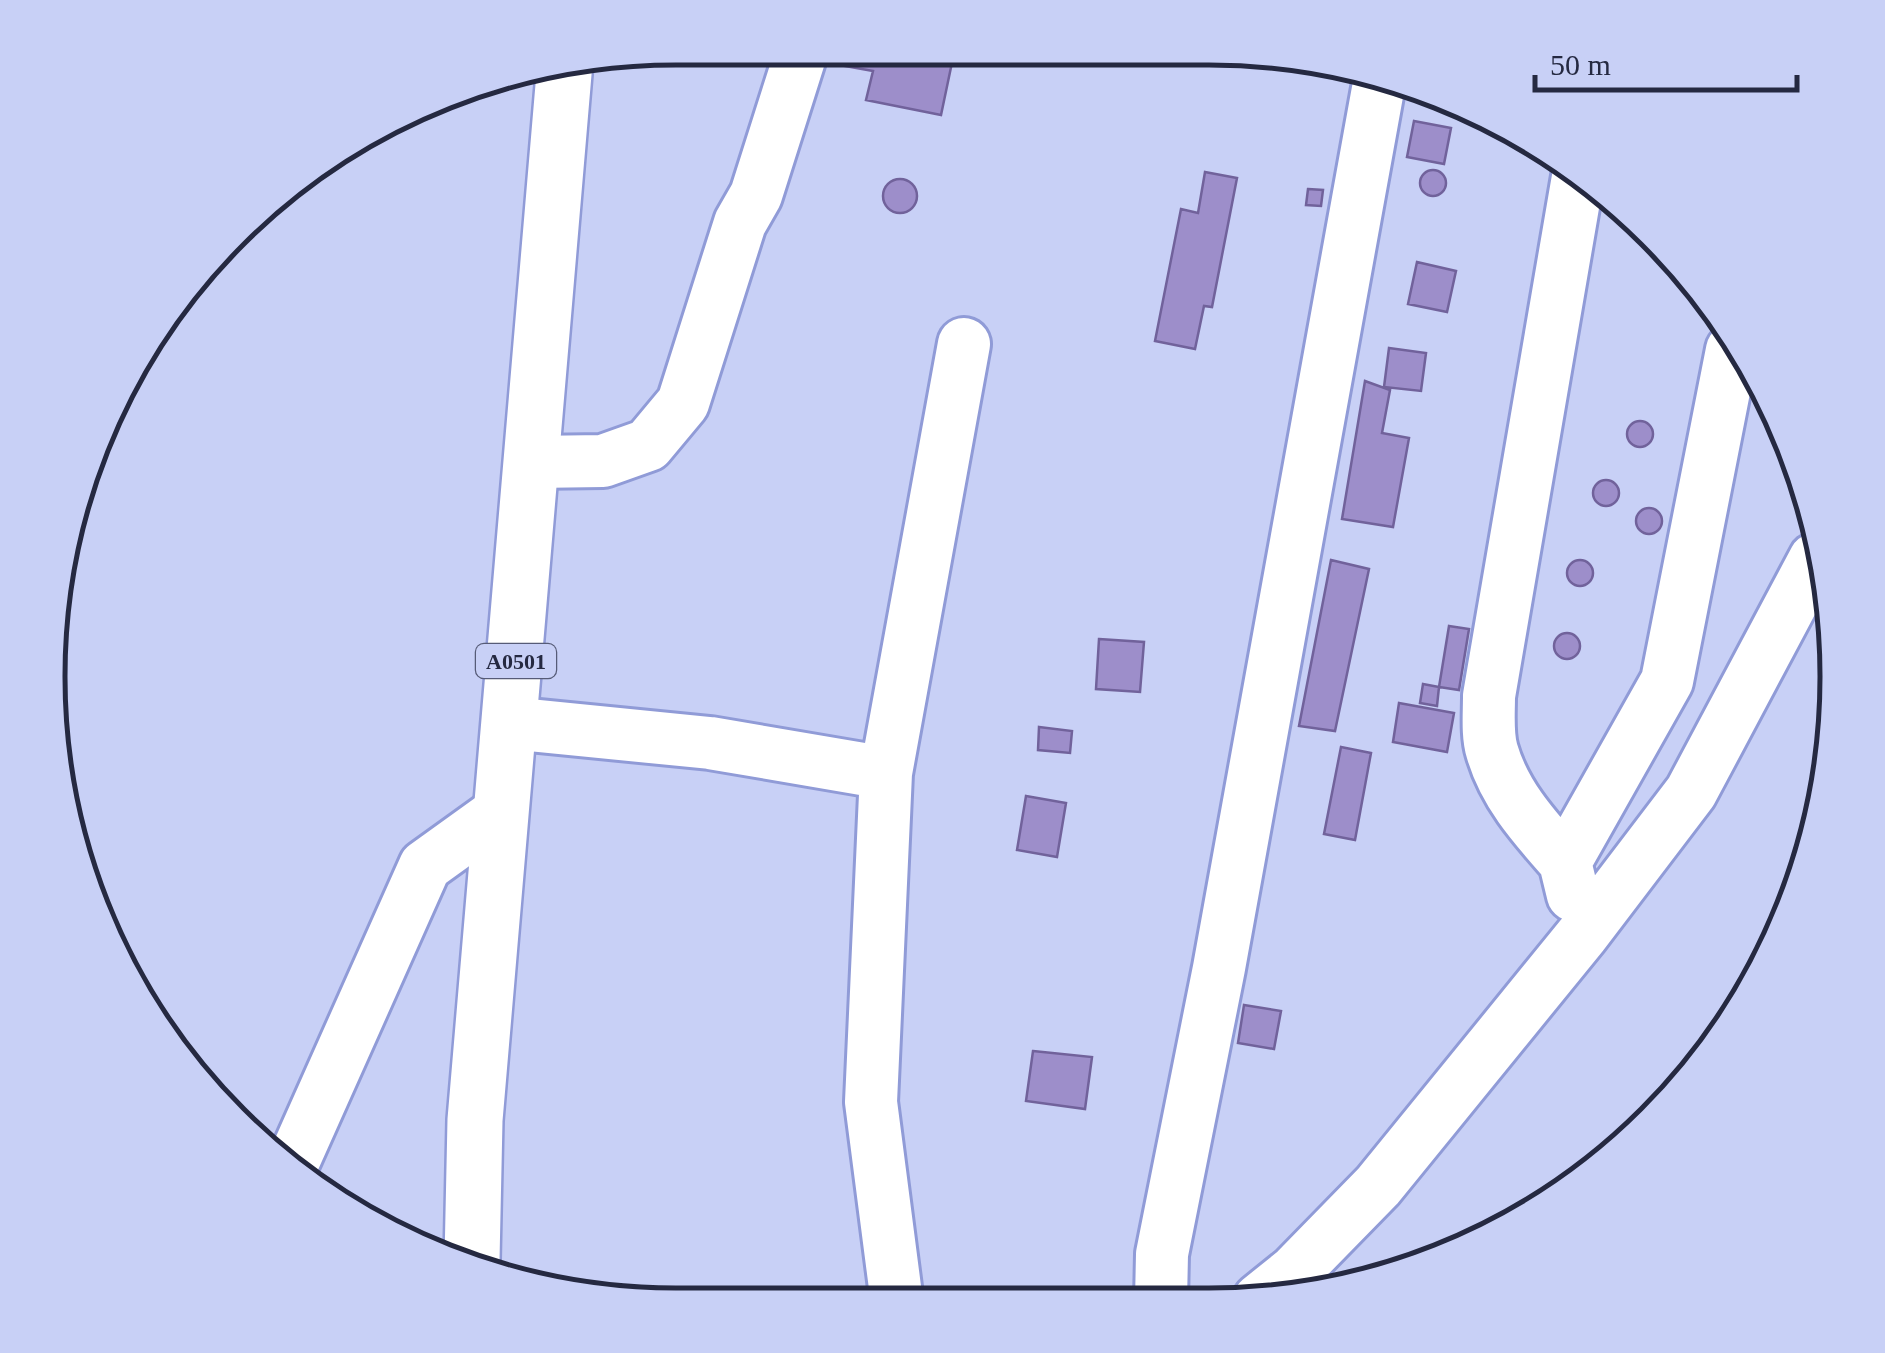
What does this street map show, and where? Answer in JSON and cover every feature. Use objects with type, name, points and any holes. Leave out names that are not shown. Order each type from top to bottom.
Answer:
[{"type":"highway","name":"A0501","points":[[472,1253],[475,1120],[564,76]]},
{"type":"street","points":[[533,462],[603,461],[648,445],[682,403],[740,223],[756,195],[797,65]]},
{"type":"street","points":[[1161,1288],[1162,1254],[1219,968],[1378,89]]},
{"type":"street","points":[[1576,188],[1489,696],[1490,748],[1523,814],[1565,862],[1583,934]]},
{"type":"street","points":[[894,1288],[870,1102],[886,773],[964,344]]},
{"type":"street","points":[[1565,862],[1667,681],[1730,359]]},
{"type":"street","points":[[1278,1284],[1378,1186],[1583,934],[1691,792],[1810,568]]},
{"type":"street","points":[[510,723],[710,743],[886,773]]},
{"type":"street","points":[[296,1155],[425,866],[500,812]]},
{"type":"building","points":[[951,65],[941,115],[866,100],[873,71],[845,66]]},
{"type":"building","points":[[1414,121],[1451,128],[1444,164],[1407,157]]},
{"type":"building","points":[[1433,170],[1442,174],[1446,183],[1442,192],[1433,196],[1424,192],[1420,183],[1424,174]]},
{"type":"building","points":[[1205,172],[1237,178],[1212,307],[1204,306],[1195,349],[1155,341],[1181,209],[1198,213]]},
{"type":"building","points":[[900,179],[912,184],[917,196],[912,208],[900,213],[888,208],[883,196],[888,184]]},
{"type":"building","points":[[1308,189],[1323,190],[1321,206],[1306,205]]},
{"type":"building","points":[[1417,262],[1456,271],[1447,312],[1408,304]]},
{"type":"building","points":[[1389,348],[1426,353],[1421,391],[1384,387]]},
{"type":"building","points":[[1365,381],[1390,390],[1382,433],[1409,438],[1393,527],[1342,519]]},
{"type":"building","points":[[1640,421],[1649,425],[1653,434],[1649,443],[1640,447],[1631,443],[1627,434],[1631,425]]},
{"type":"building","points":[[1606,480],[1615,484],[1619,493],[1615,502],[1606,506],[1597,502],[1593,493],[1597,484]]},
{"type":"building","points":[[1649,508],[1658,512],[1662,521],[1658,530],[1649,534],[1640,530],[1636,521],[1640,512]]},
{"type":"building","points":[[1331,560],[1369,569],[1335,731],[1299,726]]},
{"type":"building","points":[[1580,560],[1589,564],[1593,573],[1589,582],[1580,586],[1571,582],[1567,573],[1571,564]]},
{"type":"building","points":[[1449,626],[1469,629],[1459,690],[1439,687]]},
{"type":"building","points":[[1567,633],[1576,637],[1580,646],[1576,655],[1567,659],[1558,655],[1554,646],[1558,637]]},
{"type":"building","points":[[1099,639],[1144,642],[1140,692],[1096,689]]},
{"type":"building","points":[[1423,684],[1439,687],[1437,706],[1420,703]]},
{"type":"building","points":[[1399,703],[1454,713],[1447,752],[1393,742]]},
{"type":"building","points":[[1039,727],[1072,731],[1070,753],[1038,750]]},
{"type":"building","points":[[1341,747],[1371,753],[1355,840],[1324,834]]},
{"type":"building","points":[[1026,796],[1066,803],[1057,857],[1017,850]]},
{"type":"building","points":[[1244,1005],[1281,1011],[1274,1049],[1238,1043]]},
{"type":"building","points":[[1033,1051],[1092,1057],[1085,1109],[1026,1101]]}]
